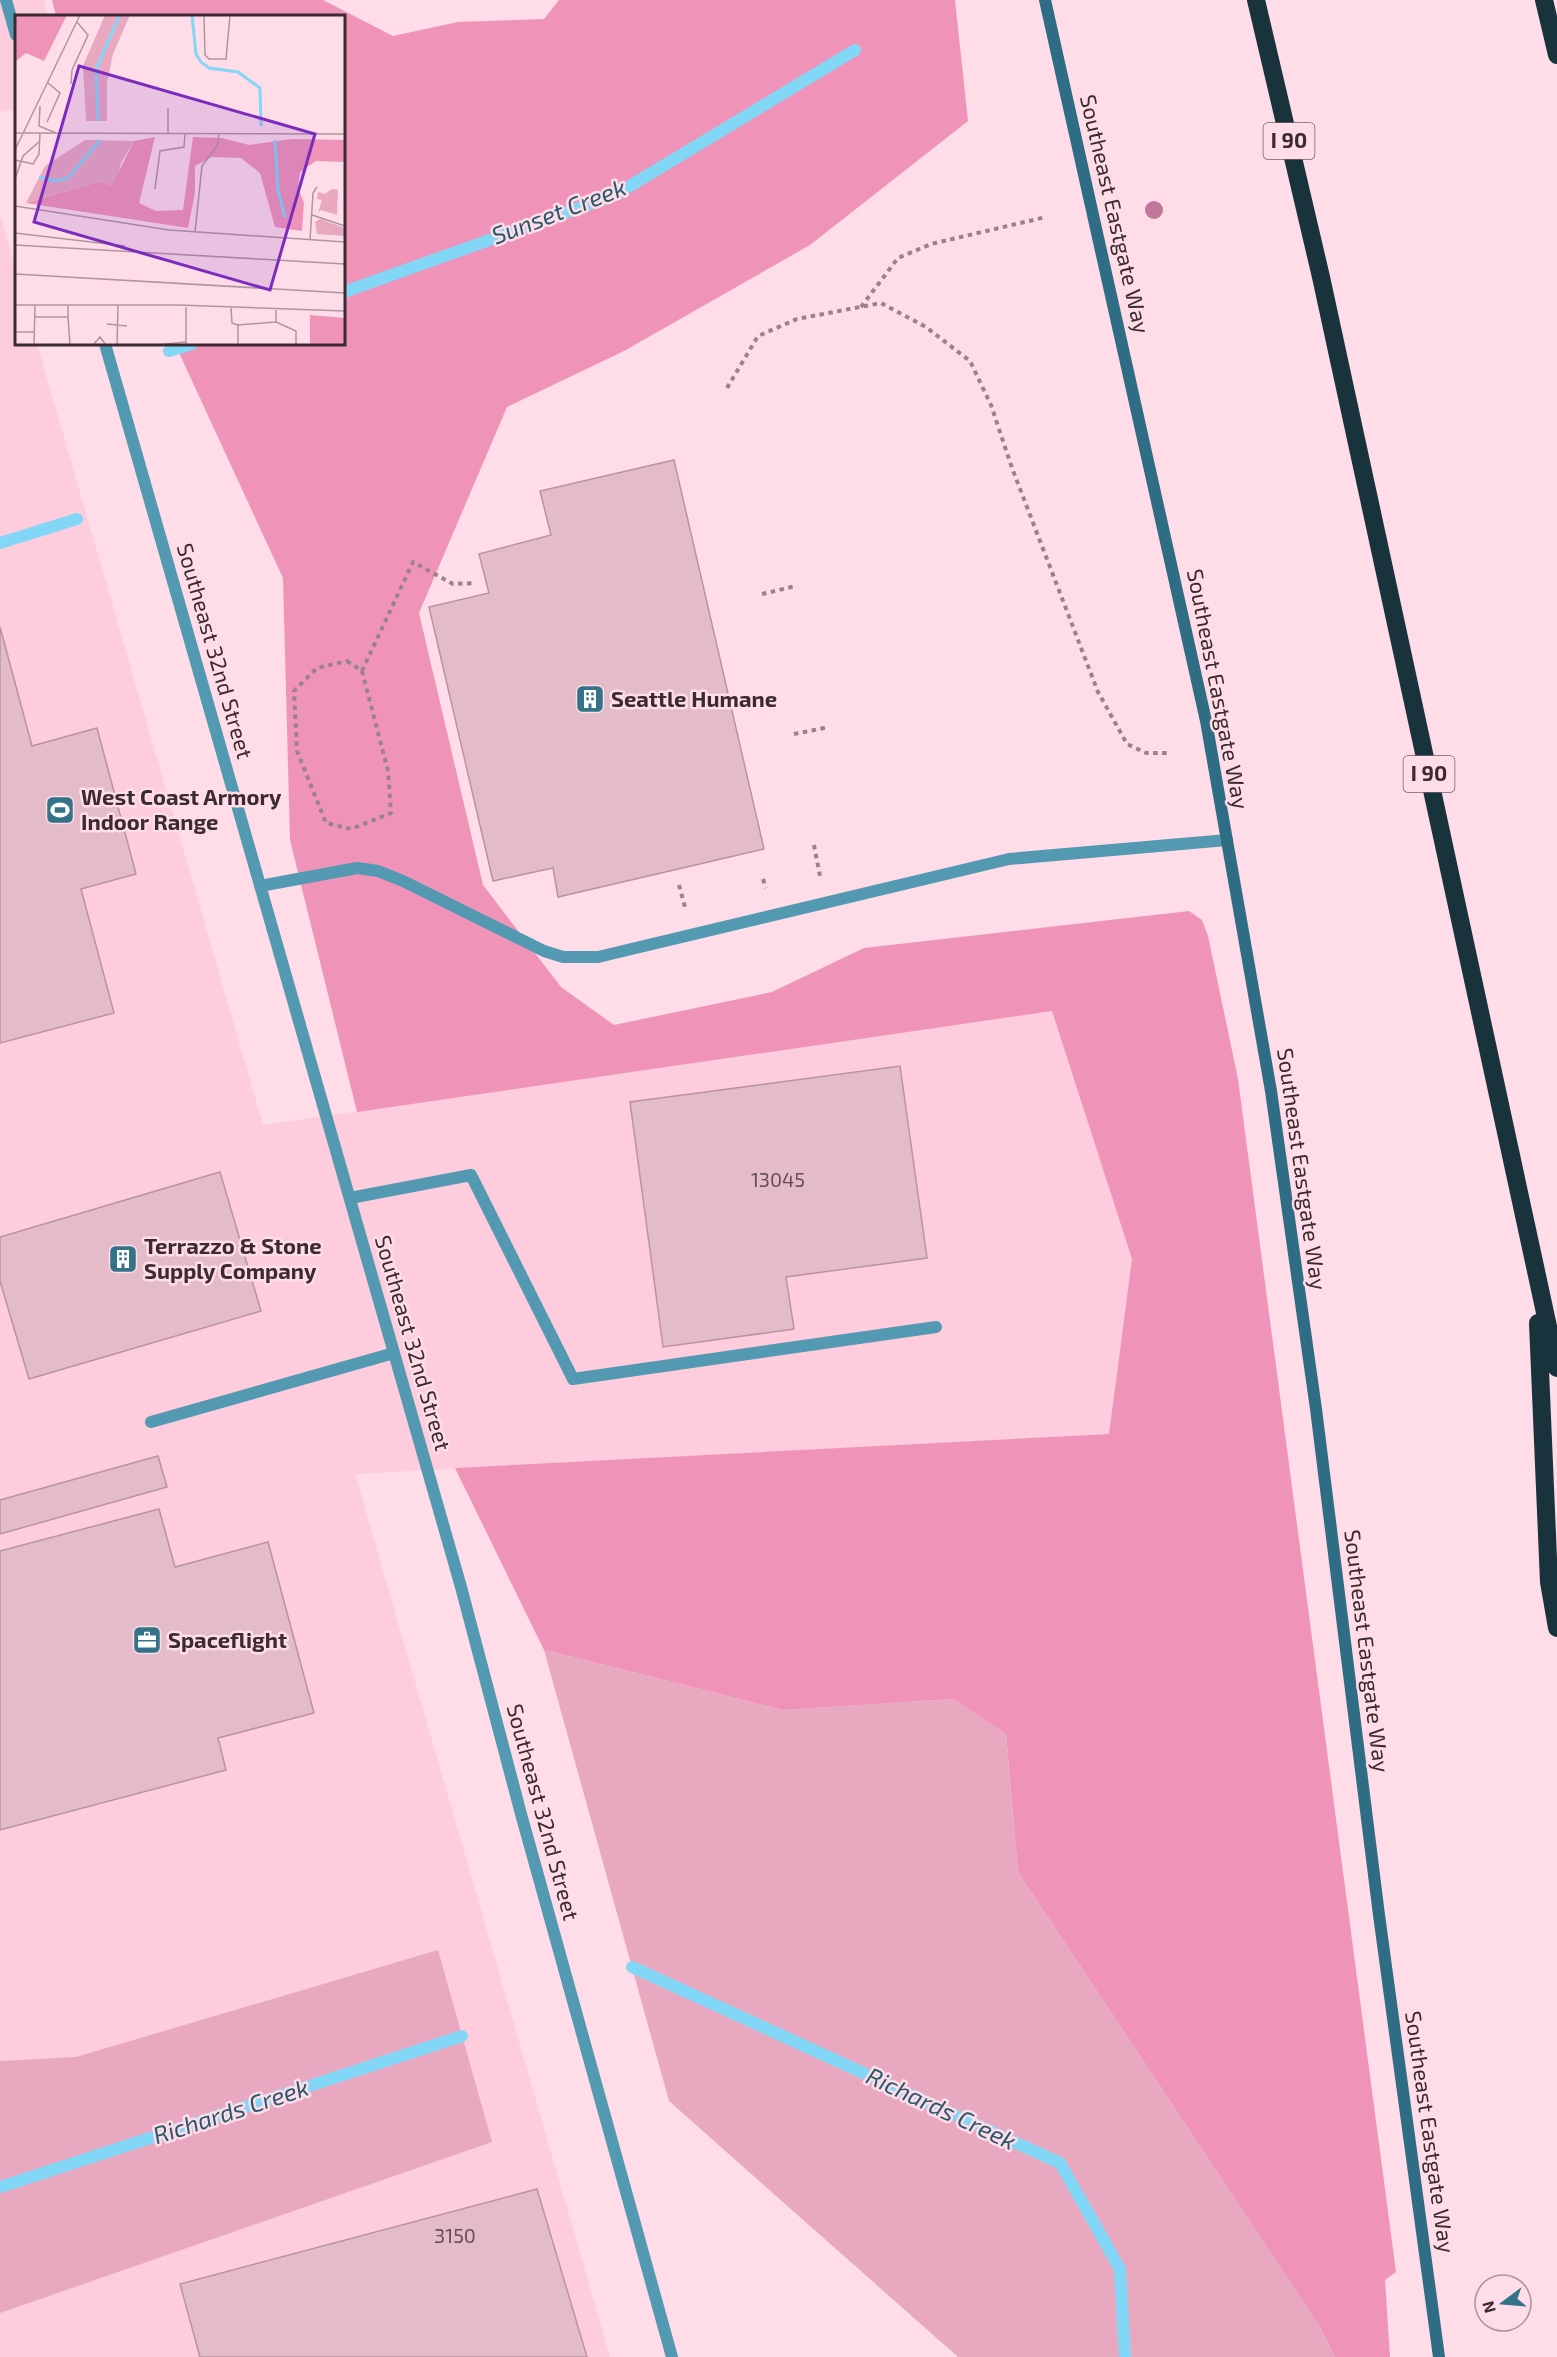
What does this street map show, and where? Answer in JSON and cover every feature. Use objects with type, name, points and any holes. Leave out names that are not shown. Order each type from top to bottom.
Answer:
[{"type":"highway","points":[[1544,0],[1557,55]]},
{"type":"highway","name":"I 90","points":[[1256,2],[1321,277],[1557,1368]]},
{"type":"highway","points":[[1536,1270],[1549,1582],[1557,1628]]},
{"type":"main road","name":"Southeast Eastgate Way","points":[[1046,0],[1206,721],[1271,1091],[1314,1397],[1380,1927],[1439,2357]]},
{"type":"lane","points":[[6,0],[15,32]]},
{"type":"lane","name":"Southeast 32nd Street","points":[[105,345],[461,1587],[672,2357]]},
{"type":"lane","points":[[260,886],[357,868],[378,871],[403,881],[544,951],[563,957],[598,957],[1009,859],[1227,840]]},
{"type":"lane","points":[[350,1198],[471,1175],[573,1379],[936,1327]]},
{"type":"lane","points":[[151,1422],[394,1353]]},
{"type":"path","points":[[861,307],[898,258],[931,244],[1046,217]]},
{"type":"path","points":[[727,388],[758,336],[797,319],[881,303],[926,327],[970,361],[991,405],[1012,468],[1098,692],[1127,744],[1146,753],[1168,753]]},
{"type":"path","points":[[362,671],[347,661],[317,668],[294,691],[297,751],[326,823],[351,829],[391,813],[388,771],[362,671],[413,561],[453,584],[477,583]]},
{"type":"path","points":[[762,594],[796,586]]},
{"type":"path","points":[[794,734],[829,727]]},
{"type":"path","points":[[679,885],[686,912]]},
{"type":"shaded area","points":[[0,0],[44,0],[47,15],[15,15],[15,109],[0,112]]},
{"type":"shaded area","points":[[52,0],[323,0],[393,36],[458,22],[544,19],[559,0],[955,0],[968,121],[810,245],[624,351],[507,407],[419,613],[483,885],[561,987],[614,1025],[772,992],[864,948],[1189,911],[1202,920],[1208,936],[1238,1079],[1396,2272],[1385,2280],[1390,2357],[1335,2357],[1320,2327],[1018,1872],[1006,1734],[953,1699],[783,1710],[544,1650],[455,1468],[1109,1434],[1132,1259],[1052,1011],[357,1112],[290,840],[283,578],[175,345],[345,345],[345,15],[56,15]]},
{"type":"shaded area","points":[[0,214],[15,268],[15,345],[37,345],[263,1125],[1052,1011],[1132,1259],[1109,1434],[355,1474],[610,2357],[0,2357]]},
{"type":"shaded area","points":[[544,1650],[783,1710],[953,1699],[1006,1734],[1018,1872],[1320,2327],[1335,2357],[958,2357],[669,2101]]},
{"type":"shaded area","points":[[438,1950],[492,2142],[0,2313],[0,2061],[76,2057]]},
{"type":"building","name":"Seattle Humane","points":[[674,460],[764,849],[558,897],[553,868],[493,881],[429,607],[489,593],[479,554],[551,535],[540,491]]},
{"type":"building","name":"West Coast Armory Indoor Range","points":[[0,627],[32,746],[97,728],[136,874],[81,889],[114,1013],[0,1043]]},
{"type":"building","points":[[900,1066],[927,1258],[786,1277],[794,1329],[663,1347],[630,1102]]},
{"type":"building","name":"Terrazzo & Stone Supply Company","points":[[220,1172],[261,1311],[29,1379],[0,1281],[0,1237]]},
{"type":"building","points":[[158,1456],[167,1487],[0,1534],[0,1500]]},
{"type":"building","name":"Spaceflight","points":[[159,1509],[175,1567],[268,1542],[314,1713],[218,1738],[226,1770],[0,1830],[0,1551]]},
{"type":"building","points":[[537,2189],[587,2357],[200,2357],[180,2284]]},
{"type":"waterway","name":"Sunset Creek","points":[[345,292],[615,195],[855,50]]},
{"type":"waterway","name":"Sunset Creek","points":[[169,351],[189,345]]},
{"type":"waterway","name":"Sunset Creek","points":[[0,543],[77,519]]},
{"type":"waterway","name":"Richards Creek","points":[[632,1967],[1060,2163],[1120,2269],[1125,2357]]},
{"type":"waterway","name":"Richards Creek","points":[[0,2187],[462,2036]]},
{"type":"place","name":"Seattle Humane","points":[[590,699]]},
{"type":"place","name":"West Coast Armory Indoor Range","points":[[60,810]]},
{"type":"place","name":"Terrazzo & Stone Supply Company","points":[[123,1259]]},
{"type":"place","name":"Spaceflight","points":[[147,1640]]}]
